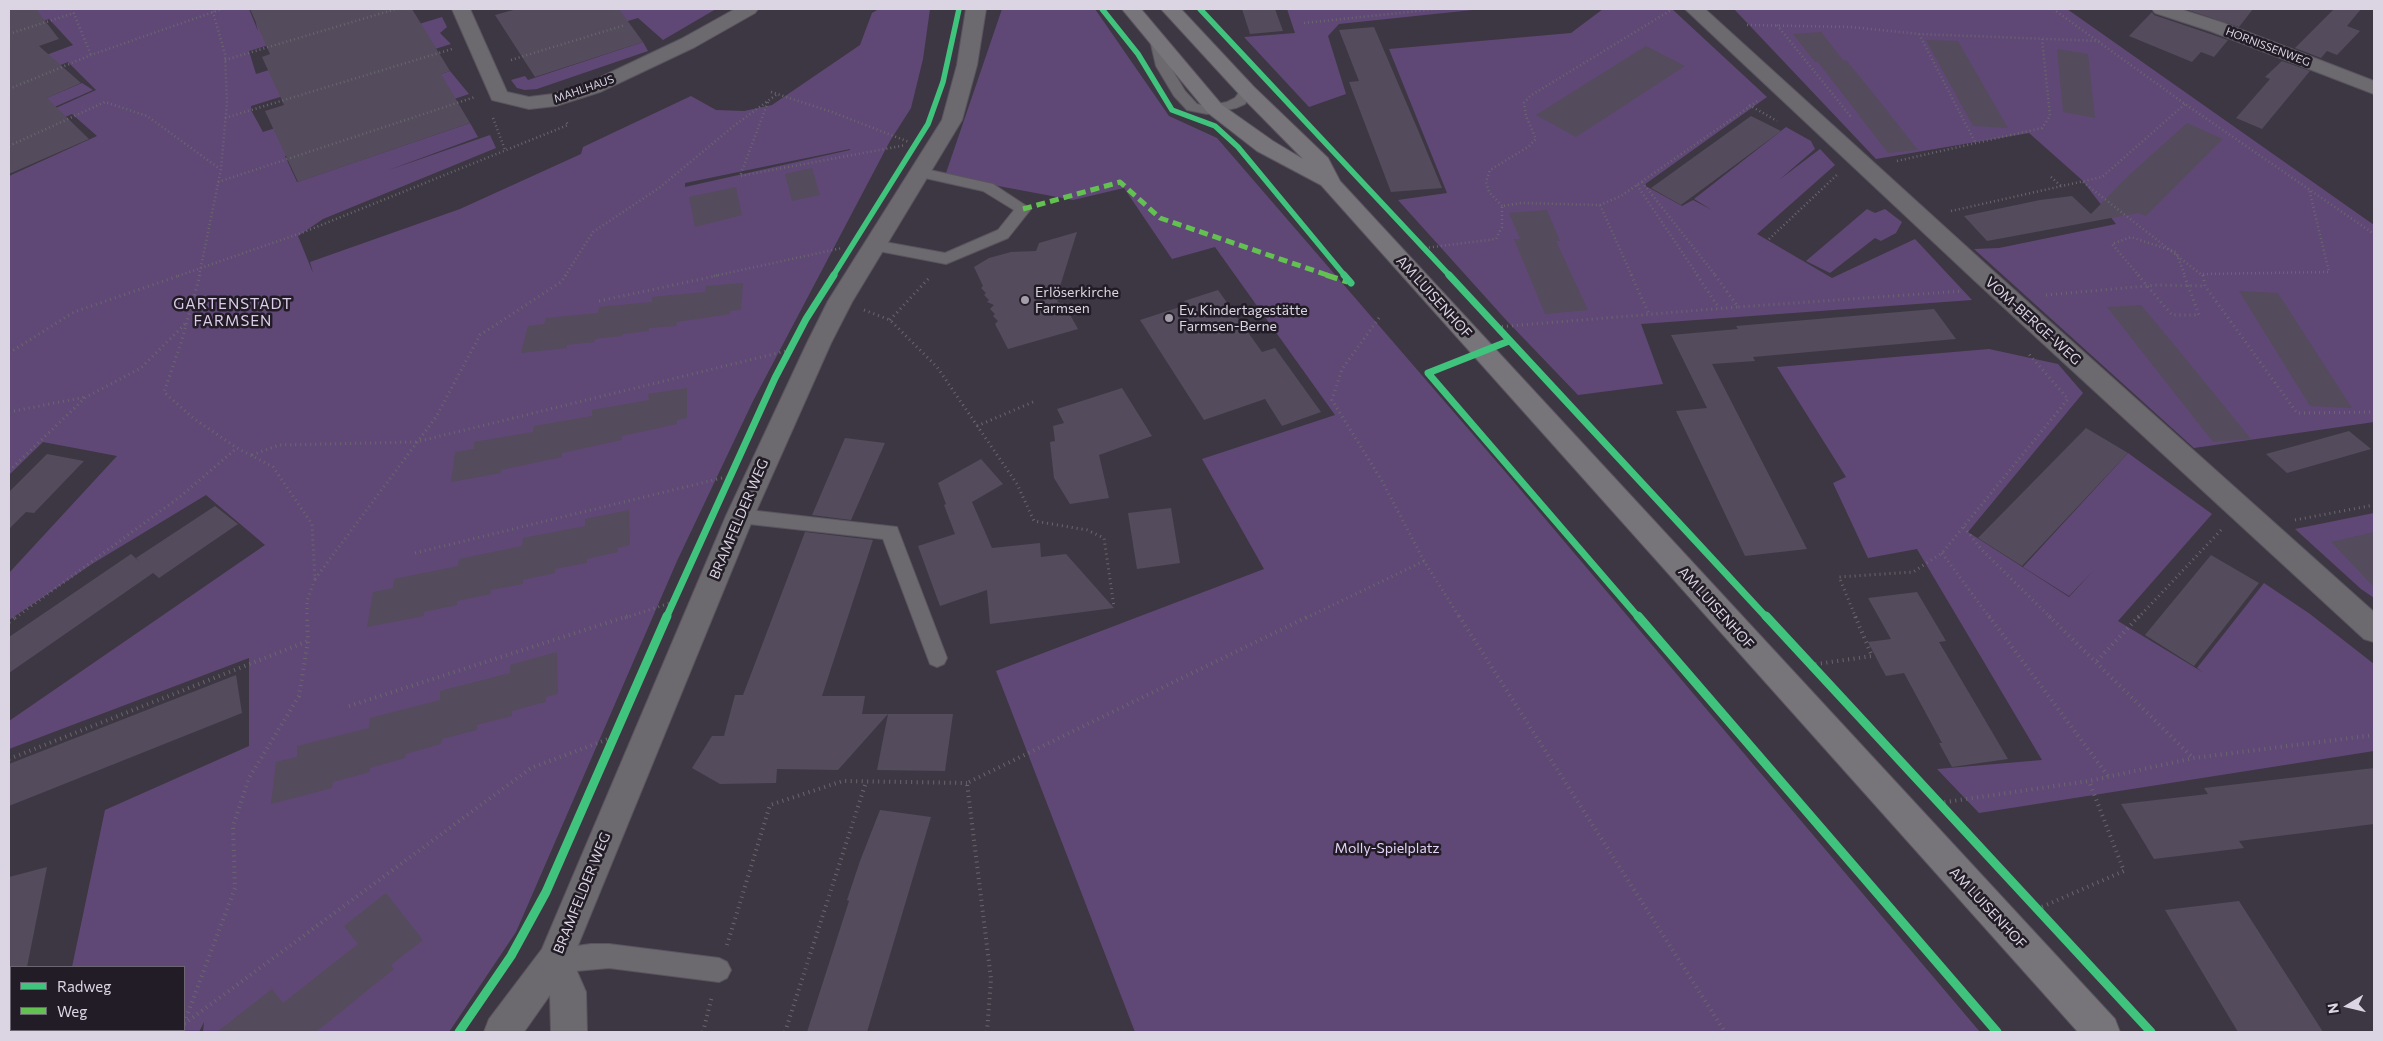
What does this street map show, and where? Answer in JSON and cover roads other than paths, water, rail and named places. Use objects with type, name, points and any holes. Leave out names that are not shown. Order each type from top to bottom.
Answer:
[{"type":"main road","name":"AM LUISENHOF","points":[[1131,9],[1215,109],[1265,146],[1331,184]]},
{"type":"main road","name":"AM LUISENHOF","points":[[1171,9],[1247,91],[1320,163],[1331,184],[2102,1032]]},
{"type":"street","name":"MAHLHAUS","points":[[461,9],[474,42],[488,67],[492,95],[529,103],[556,100],[593,88],[688,43],[748,9]]},
{"type":"street","name":"BRAMFELDER WEG","points":[[502,1032],[554,961],[740,516],[840,302],[862,246],[922,173],[952,120],[967,65],[976,9]]},
{"type":"street","name":"HORNISSENWEG","points":[[2162,9],[2217,27],[2374,88]]},
{"type":"street","name":"VOM-BERGE-WEG","points":[[1702,17],[2374,630]]},
{"type":"street","points":[[554,961],[568,992],[569,1032]]},
{"type":"lane","points":[[1215,109],[1240,100],[1247,91]]},
{"type":"lane","points":[[862,246],[946,259],[1003,234],[1023,209],[988,187],[922,173]]},
{"type":"lane","points":[[740,516],[890,532],[937,658]]},
{"type":"lane","points":[[554,961],[591,956],[609,956],[719,970]]},
{"type":"place","name":"Erlöserkirche Farmsen","points":[[1025,300]]},
{"type":"place","name":"Ev. Kindertagestätte Farmsen-Berne","points":[[1169,318]]},
{"type":"district","name":"GARTENSTADT FARMSEN","points":[[233,312]]},
{"type":"park label","name":"Molly-Spielplatz","points":[[1387,848]]}]
